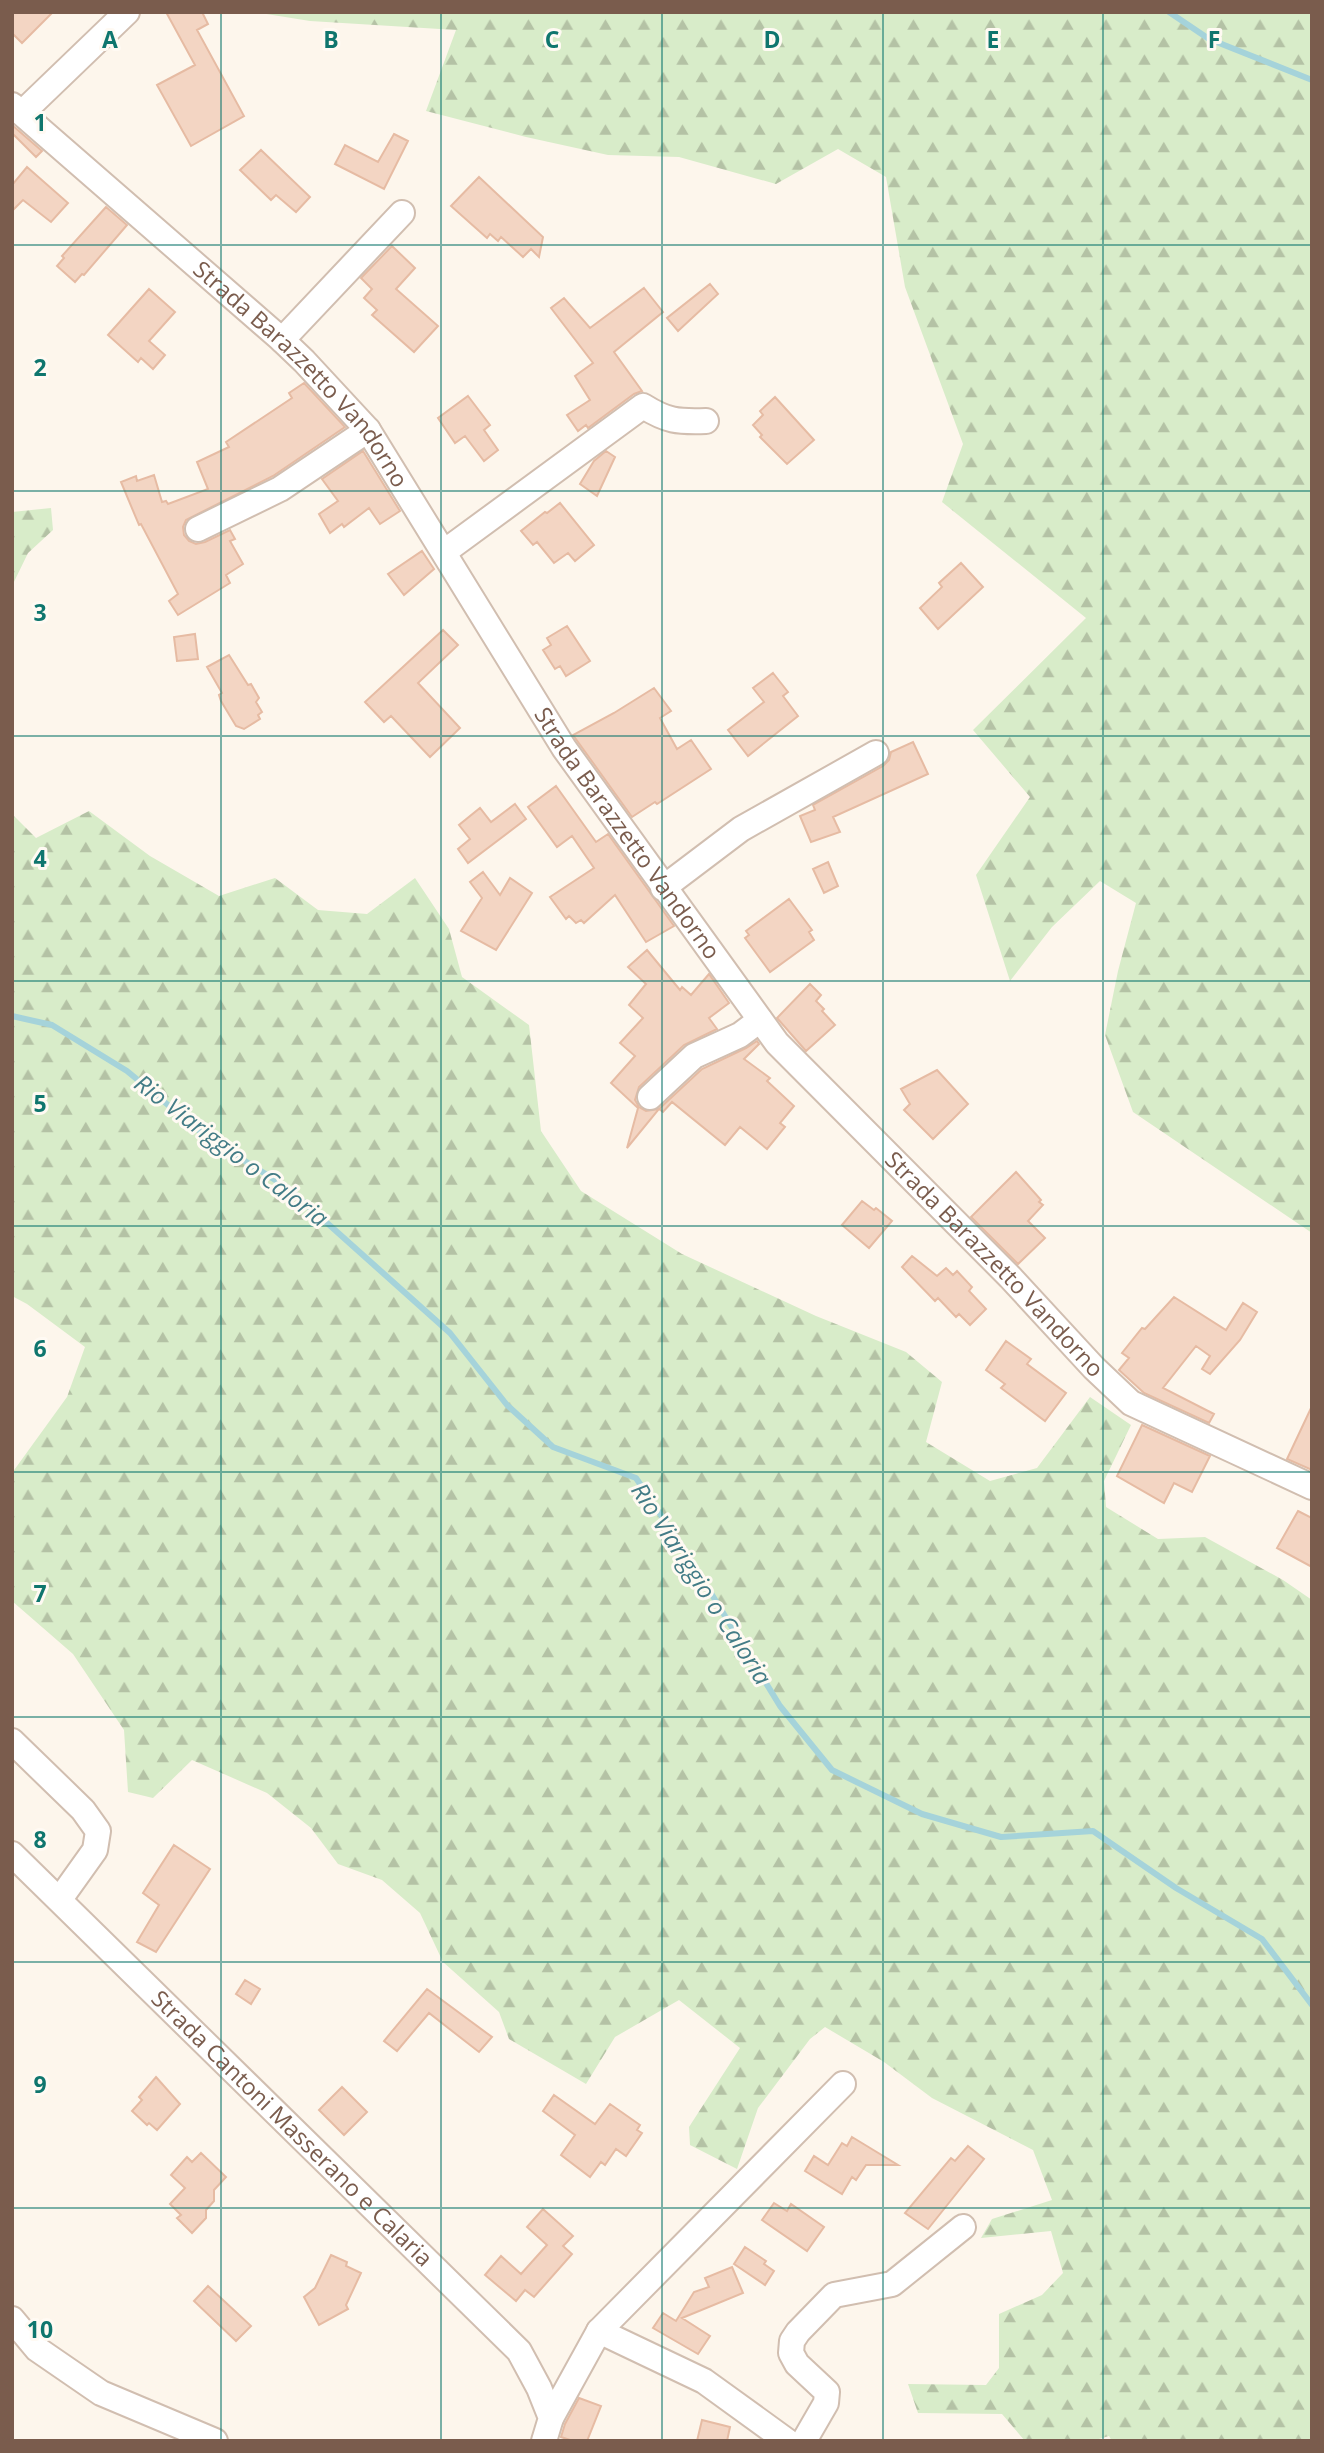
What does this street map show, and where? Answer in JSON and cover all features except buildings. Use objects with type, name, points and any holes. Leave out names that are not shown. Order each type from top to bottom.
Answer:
[{"type":"street","points":[[17,109],[127,12]]},
{"type":"street","name":"Strada Barazzetto Vandorno","points":[[17,109],[282,340],[368,430],[564,748],[776,1043],[1010,1277],[1094,1368],[1131,1403],[1312,1487]]},
{"type":"street","points":[[282,340],[402,213]]},
{"type":"street","points":[[444,552],[643,406],[663,418],[683,422],[706,421]]},
{"type":"street","points":[[198,529],[281,489],[368,430]]},
{"type":"street","points":[[663,888],[741,829],[876,753]]},
{"type":"street","points":[[650,1097],[694,1056],[740,1035],[760,1020]]},
{"type":"street","points":[[12,1741],[83,1810],[98,1831],[95,1850],[60,1899]]},
{"type":"street","name":"Strada Cantoni Masserano e Calaria","points":[[12,1854],[519,2351],[539,2388],[547,2430]]},
{"type":"street","name":"Strada Cantoni Masserano e Calaria","points":[[547,2430],[599,2331],[843,2084]]},
{"type":"street","points":[[804,2441],[826,2403],[827,2392],[797,2364],[791,2353],[792,2341],[798,2332],[834,2295],[892,2284],[962,2227]]},
{"type":"street","points":[[12,2319],[37,2349],[101,2393],[215,2441]]},
{"type":"street","points":[[599,2331],[704,2381],[788,2441]]},
{"type":"green space","points":[[254,12],[1312,12],[1312,1233],[1133,1112],[1105,1035],[1136,903],[1100,881],[1052,927],[1010,981],[976,875],[1030,797],[973,730],[1086,618],[942,502],[963,444],[905,287],[886,177],[838,149],[776,184],[679,157],[608,155],[426,111],[456,30],[310,21]]},
{"type":"green space","points":[[51,508],[53,530],[28,553],[12,586],[12,512]]},
{"type":"green space","points":[[89,811],[150,856],[219,896],[275,878],[318,910],[367,914],[415,878],[449,929],[462,977],[529,1025],[541,1131],[581,1191],[682,1254],[816,1316],[906,1352],[942,1382],[926,1442],[990,1481],[1037,1468],[1090,1397],[1131,1425],[1104,1481],[1106,1507],[1158,1539],[1205,1537],[1283,1580],[1312,1600],[1312,2441],[1112,2441],[1109,2436],[1092,2441],[1025,2441],[1002,2414],[918,2413],[908,2384],[986,2385],[999,2368],[999,2314],[1042,2295],[1063,2273],[1051,2231],[981,2238],[992,2219],[1052,2200],[1033,2150],[932,2098],[884,2062],[825,2027],[810,2039],[758,2108],[737,2169],[690,2145],[689,2127],[740,2048],[679,2000],[615,2037],[586,2084],[509,2039],[499,2012],[443,1962],[420,1913],[382,1880],[338,1864],[311,1828],[267,1793],[192,1760],[153,1798],[128,1792],[124,1730],[73,1654],[12,1601],[12,1473],[67,1397],[85,1347],[12,1296],[12,814],[36,838]]},
{"type":"waterway","points":[[1169,12],[1209,39],[1312,80]]},
{"type":"waterway","name":"Rio Viariggio o Caloria","points":[[12,1016],[52,1025],[127,1071],[208,1138],[288,1188],[450,1333],[507,1405],[553,1447],[636,1478],[687,1554],[780,1706],[832,1770],[922,1814],[1001,1837],[1093,1831],[1176,1888],[1262,1939],[1312,2005]]}]
